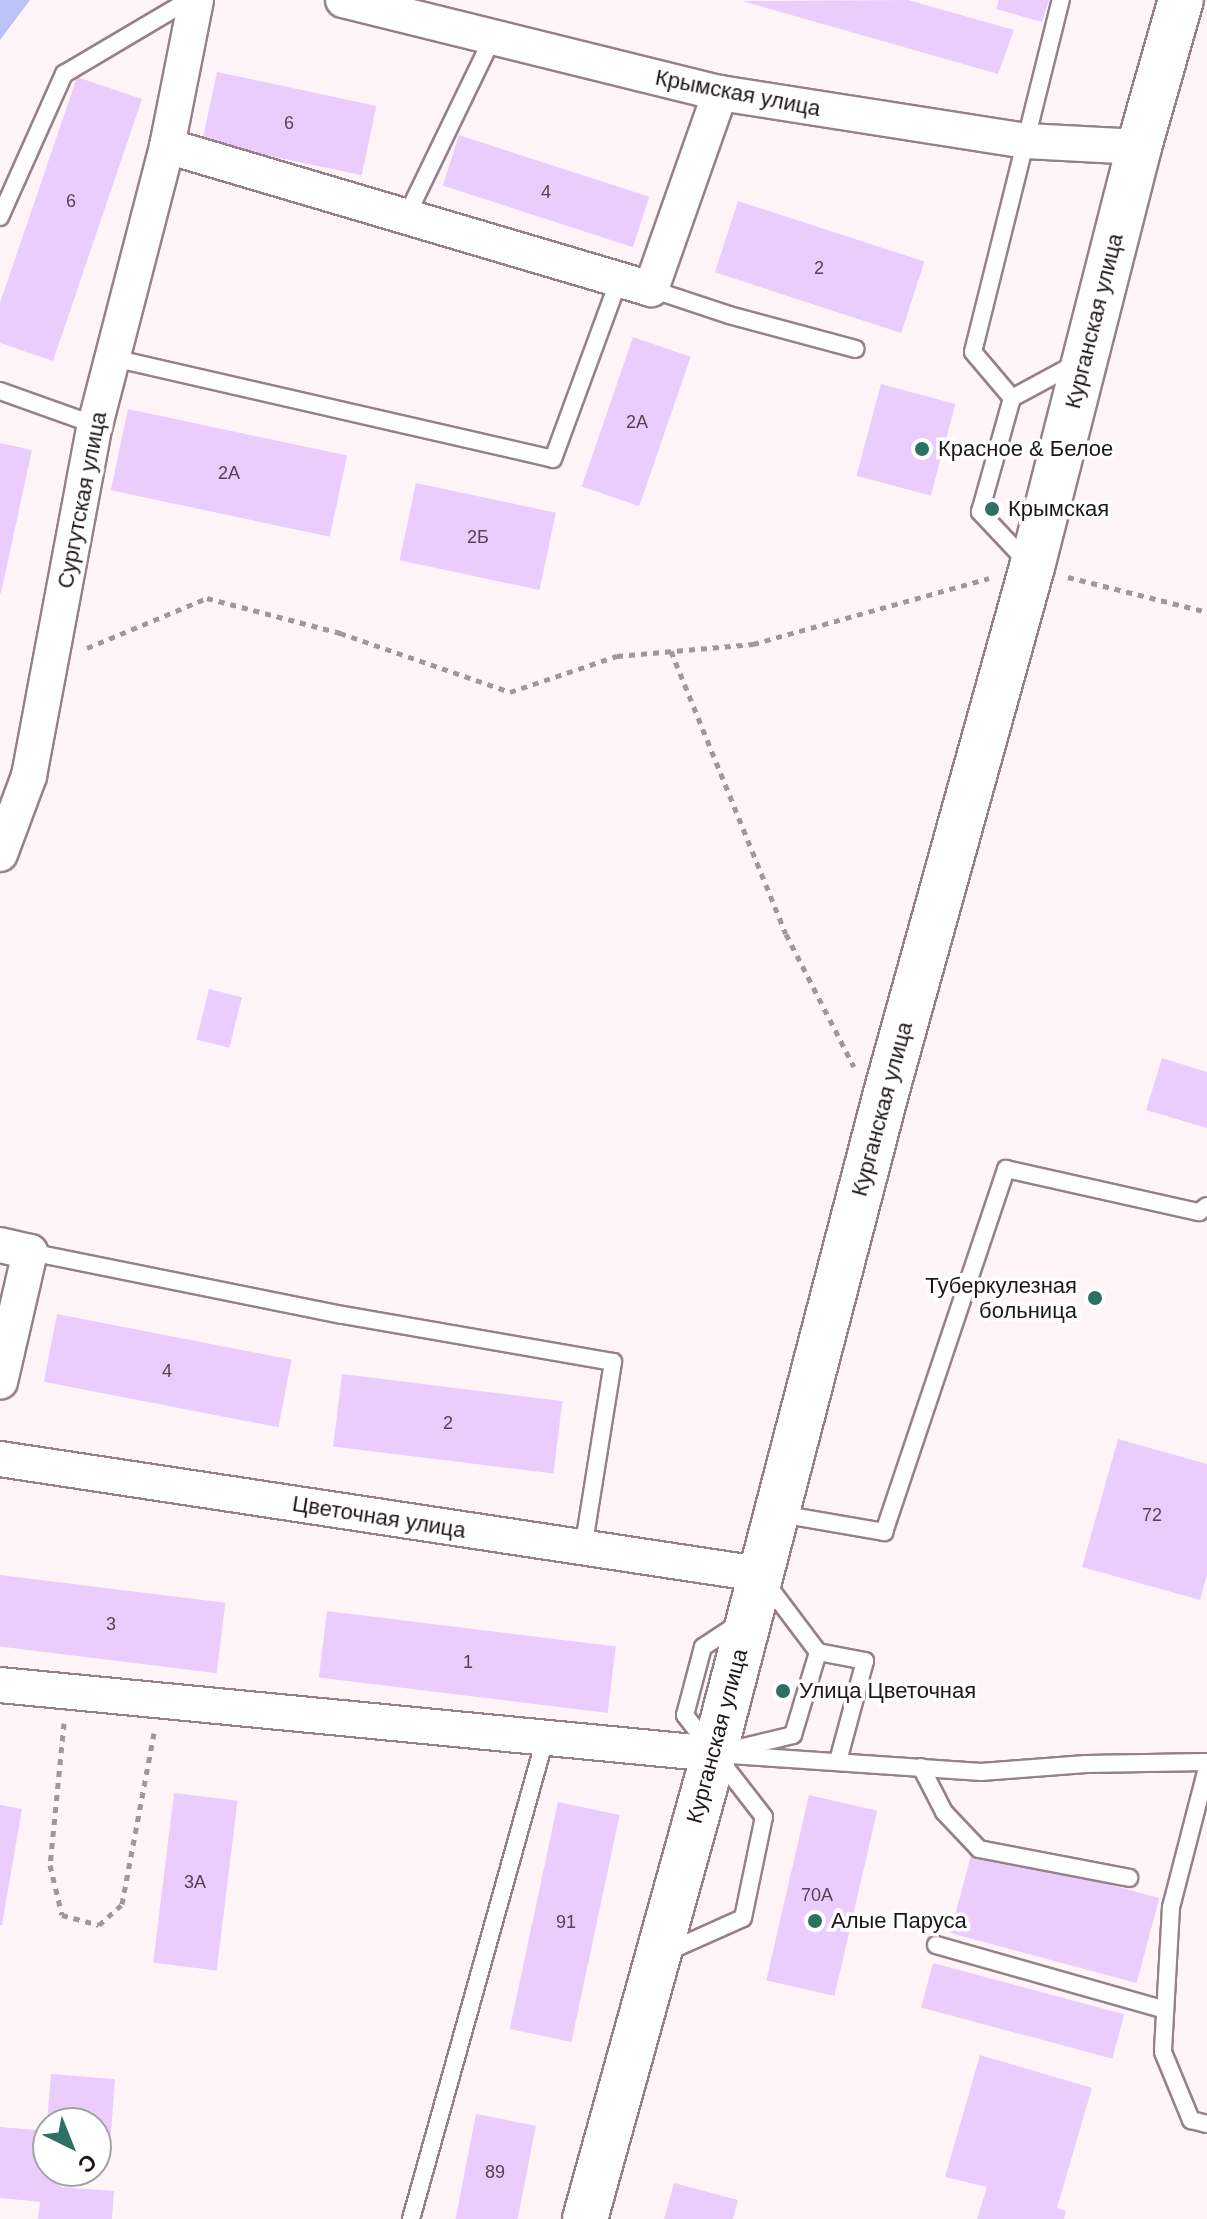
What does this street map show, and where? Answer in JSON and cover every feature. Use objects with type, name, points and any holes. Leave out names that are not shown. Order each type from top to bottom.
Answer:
[{"type":"main road","name":"Курганская улица","points":[[585,2219],[714,1754],[886,1093],[1032,567],[1139,147],[1181,0]]},
{"type":"street","name":"Сургутская улица","points":[[0,854],[29,776],[95,425],[167,146],[196,0]]},
{"type":"street","name":"Крымская улица","points":[[343,0],[720,93],[1026,141],[1139,147]]},
{"type":"street","points":[[167,146],[651,289],[720,93]]},
{"type":"street","points":[[0,1382],[15,1248]]},
{"type":"street","name":"Цветочная улица","points":[[0,1459],[759,1574]]},
{"type":"street","points":[[0,1685],[714,1754]]},
{"type":"lane","points":[[0,217],[64,74],[189,0]]},
{"type":"lane","points":[[1012,398],[973,352],[1061,0]]},
{"type":"lane","points":[[406,217],[493,37]]},
{"type":"lane","points":[[113,358],[553,459],[619,280]]},
{"type":"lane","points":[[651,289],[729,315],[856,349]]},
{"type":"lane","points":[[1032,567],[980,512],[1012,398],[1085,358]]},
{"type":"lane","points":[[0,391],[95,425]]},
{"type":"lane","points":[[775,1513],[884,1532],[1006,1169],[1199,1212],[1207,1206]]},
{"type":"lane","points":[[15,1248],[343,1315],[613,1362],[583,1549]]},
{"type":"lane","points":[[759,1574],[818,1652],[865,1661],[838,1761]]},
{"type":"lane","points":[[714,1754],[793,1735],[818,1652]]},
{"type":"lane","points":[[411,2219],[545,1738]]},
{"type":"lane","points":[[714,1754],[981,1772],[1086,1764],[1207,1762]]},
{"type":"lane","points":[[658,1956],[743,1918],[764,1817],[714,1754]]},
{"type":"lane","points":[[921,1767],[944,1812],[979,1849],[1129,1878]]},
{"type":"lane","points":[[1207,1768],[1171,1907],[1163,2052],[1191,2120],[1207,2124]]},
{"type":"lane","points":[[936,1945],[1165,2010]]},
{"type":"path","points":[[50,664],[207,598],[340,633],[510,692],[617,656],[753,644],[1032,567],[1207,612]]},
{"type":"path","points":[[671,651],[786,934],[849,1063],[886,1093]]},
{"type":"path","points":[[67,1690],[50,1865],[62,1915],[99,1925],[122,1904],[160,1701]]},
{"type":"water","points":[[0,0],[30,0],[0,40]]},
{"type":"building","points":[[908,0],[1014,30],[998,74],[742,1]]},
{"type":"building","points":[[999,0],[1049,0],[1042,22],[996,9]]},
{"type":"building","points":[[217,72],[376,106],[362,175],[202,141]]},
{"type":"building","points":[[77,77],[142,99],[53,361],[0,343],[0,303]]},
{"type":"building","points":[[459,135],[649,197],[633,247],[443,185]]},
{"type":"building","points":[[738,201],[924,262],[901,333],[715,272]]},
{"type":"building","points":[[633,337],[691,357],[639,506],[582,486]]},
{"type":"building","points":[[881,384],[955,404],[931,496],[856,476]]},
{"type":"building","points":[[128,409],[347,456],[330,537],[111,490]]},
{"type":"building","points":[[0,443],[32,450],[1,593],[0,593]]},
{"type":"building","points":[[416,483],[556,513],[539,590],[400,560]]},
{"type":"building","points":[[209,989],[242,997],[229,1048],[196,1039]]},
{"type":"building","points":[[1162,1058],[1207,1072],[1207,1128],[1146,1110]]},
{"type":"building","points":[[57,1314],[292,1360],[278,1427],[44,1382]]},
{"type":"building","points":[[342,1374],[562,1401],[553,1474],[333,1446]]},
{"type":"building","points":[[1118,1439],[1207,1464],[1207,1575],[1200,1600],[1082,1567]]},
{"type":"building","points":[[0,1575],[225,1603],[217,1673],[0,1647]]},
{"type":"building","points":[[327,1611],[616,1646],[608,1713],[319,1678]]},
{"type":"building","points":[[174,1793],[238,1801],[217,1971],[153,1963]]},
{"type":"building","points":[[809,1795],[877,1811],[834,1996],[766,1980]]},
{"type":"building","points":[[558,1802],[620,1815],[571,2042],[510,2029]]},
{"type":"building","points":[[0,1805],[22,1809],[2,1925],[0,1925]]},
{"type":"building","points":[[973,1848],[1159,1898],[1137,1983],[950,1933]]},
{"type":"building","points":[[933,1963],[1124,2014],[1112,2059],[921,2007]]},
{"type":"building","points":[[980,2055],[1092,2088],[1057,2208],[1066,2211],[1064,2219],[977,2219],[987,2187],[945,2177]]},
{"type":"building","points":[[51,2074],[115,2079],[112,2119],[112,2107],[48,2107]]},
{"type":"building","points":[[476,2114],[536,2126],[518,2219],[456,2219]]},
{"type":"building","points":[[0,2127],[32,2130],[32,2187],[114,2191],[112,2219],[38,2219],[40,2202],[0,2198]]},
{"type":"building","points":[[674,2183],[738,2200],[733,2219],[664,2219]]},
{"type":"place","name":"Красное & Белое","points":[[922,449]]},
{"type":"place","name":"Крымская","points":[[992,509]]},
{"type":"place","name":"Туберкулезная больница","points":[[1095,1298]]},
{"type":"place","name":"Улица Цветочная","points":[[783,1691]]},
{"type":"place","name":"Алые Паруса","points":[[815,1921]]}]
